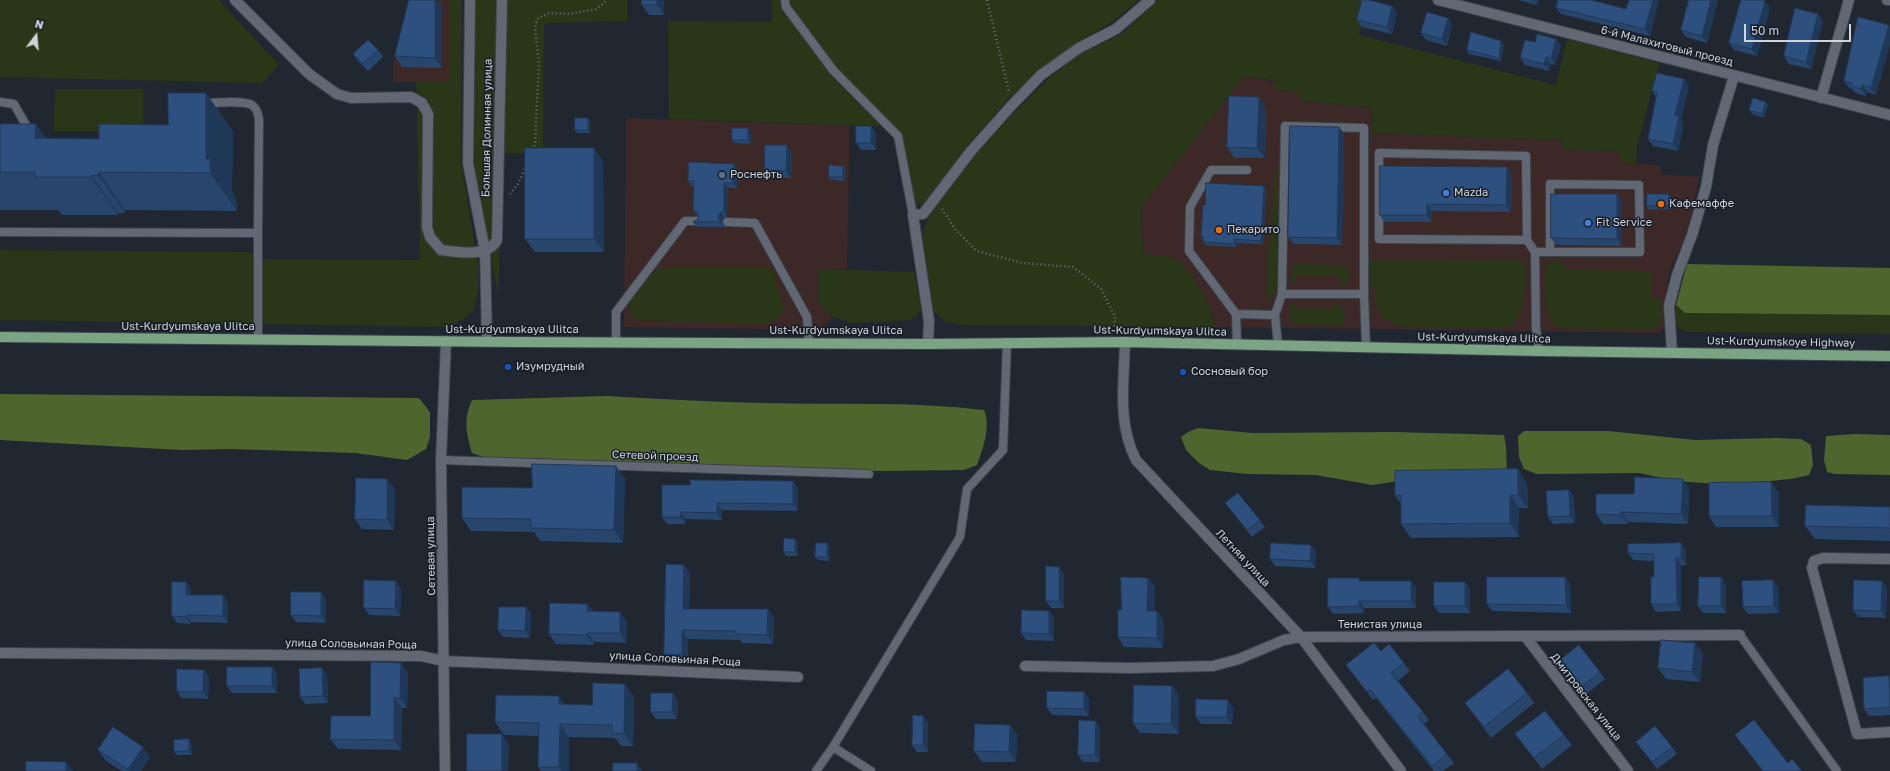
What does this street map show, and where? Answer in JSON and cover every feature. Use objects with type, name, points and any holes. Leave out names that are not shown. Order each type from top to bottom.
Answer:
[{"type":"main road","name":"Ust-Kurdyumskaya Ulitca","points":[[0,337],[928,344],[1125,342],[1539,352],[1672,352]]},
{"type":"main road","name":"Ust-Kurdyumskoye Highway","points":[[1672,352],[1890,356]]},
{"type":"street","points":[[235,0],[309,74],[337,94],[350,98],[411,97],[422,103],[428,114],[427,227],[430,237],[441,250],[460,252],[485,251]]},
{"type":"street","name":"Большая Долинная улица","points":[[470,0],[468,163],[485,251],[487,341]]},
{"type":"street","name":"Большая Долинная улица","points":[[485,251],[493,246],[497,240],[502,0]]},
{"type":"street","points":[[928,344],[929,321],[913,215],[923,214],[971,151],[1041,75],[1079,48],[1116,29],[1150,0]]},
{"type":"street","name":"6-й Малахитовый проезд","points":[[1438,0],[1890,115]]},
{"type":"street","points":[[1821,98],[1849,0]]},
{"type":"street","points":[[1672,352],[1669,306],[1677,275],[1706,187],[1713,145],[1734,76]]},
{"type":"street","name":"Сетевая улица","points":[[445,771],[441,460],[446,341]]},
{"type":"street","name":"Летняя улица","points":[[1125,342],[1123,409],[1124,427],[1130,449],[1136,460],[1301,637],[1401,771]]},
{"type":"street","points":[[1890,559],[1823,558],[1814,562],[1812,568],[1857,734],[1890,732]]},
{"type":"street","name":"Тенистая улица","points":[[1025,666],[1130,668],[1213,666],[1239,659],[1284,640],[1301,637],[1740,635]]},
{"type":"street","name":"Дмитровская улица","points":[[1525,636],[1628,771]]},
{"type":"street","name":"улица Соловьиная Роща","points":[[0,653],[421,656],[444,661],[798,677]]},
{"type":"lane","points":[[785,0],[786,7],[832,70],[898,136],[913,215]]},
{"type":"lane","points":[[0,102],[14,104],[36,139]]},
{"type":"lane","points":[[196,103],[243,103],[251,105],[257,111],[259,119],[258,339]]},
{"type":"lane","points":[[1278,345],[1275,315],[1282,294],[1286,126],[1364,128],[1364,294],[1366,347]]},
{"type":"lane","points":[[1527,240],[1379,239],[1379,153],[1526,156],[1527,240],[1535,252],[1536,328],[1539,352]]},
{"type":"lane","points":[[1237,344],[1236,314],[1189,251],[1190,207],[1211,170],[1247,170]]},
{"type":"lane","points":[[1535,252],[1640,252],[1639,185],[1550,184],[1550,251]]},
{"type":"lane","points":[[616,342],[616,312],[685,221],[697,221]]},
{"type":"lane","points":[[727,222],[755,222],[807,317],[809,343]]},
{"type":"lane","points":[[0,232],[258,233]]},
{"type":"lane","points":[[1282,294],[1364,294]]},
{"type":"lane","points":[[1236,314],[1275,315]]},
{"type":"lane","points":[[816,771],[833,748],[960,537],[968,489],[1003,450],[1007,342]]},
{"type":"lane","name":"Сетевой проезд","points":[[441,460],[869,474]]},
{"type":"lane","points":[[1740,635],[1837,771]]},
{"type":"lane","points":[[833,748],[871,771]]},
{"type":"path","points":[[532,151],[535,144],[539,63],[535,29],[537,19],[548,13],[569,14],[597,9],[606,0]]},
{"type":"path","points":[[987,0],[1012,105]]},
{"type":"path","points":[[498,202],[508,197],[518,184],[527,164]]},
{"type":"path","points":[[935,199],[955,228],[977,251],[1022,263],[1073,267],[1101,289],[1115,316],[1113,342]]},
{"type":"shaded area","points":[[411,0],[450,0],[450,82],[393,82],[393,65]]},
{"type":"shaded area","points":[[1244,76],[1275,82],[1274,89],[1299,93],[1303,101],[1371,107],[1372,133],[1562,140],[1563,150],[1620,151],[1623,163],[1660,165],[1661,174],[1700,177],[1686,236],[1670,269],[1665,300],[1664,327],[1659,333],[1214,327],[1213,317],[1168,256],[1143,254],[1141,208]]},
{"type":"shaded area","points":[[626,118],[850,125],[847,269],[819,269],[824,310],[832,317],[822,330],[624,327]]},
{"type":"green space","points":[[0,0],[219,0],[279,65],[262,83],[0,77]]},
{"type":"green space","points":[[450,0],[462,0],[461,163],[478,263],[478,293],[473,310],[464,319],[448,327],[0,320],[0,250],[249,252],[263,259],[420,260],[416,82],[450,82]]},
{"type":"green space","points":[[475,0],[627,0],[627,21],[544,23],[543,154],[504,153],[498,295],[474,160]]},
{"type":"green space","points":[[772,0],[1139,0],[1112,22],[1075,44],[1040,69],[1007,100],[966,147],[924,204],[906,205],[896,141],[884,126],[669,119],[668,21],[772,22]]},
{"type":"green space","points":[[1158,0],[1367,0],[1359,35],[1556,85],[1567,39],[1659,63],[1637,147],[1636,164],[1622,163],[1619,151],[1563,150],[1562,140],[1372,133],[1371,107],[1302,101],[1299,93],[1274,89],[1275,81],[1244,76],[1141,208],[1143,254],[1168,256],[1185,267],[1205,297],[1214,327],[964,325],[946,322],[934,312],[923,240],[923,231],[930,214],[975,156],[1011,116],[1047,80],[1080,54],[1121,34]]},
{"type":"green space","points":[[55,89],[143,89],[143,131],[54,131]]},
{"type":"green space","points":[[1274,170],[1278,170],[1278,284],[1274,296],[1267,302],[1267,251],[1270,247]]},
{"type":"green space","points":[[1516,260],[1522,263],[1526,268],[1525,284],[1522,307],[1511,328],[1408,328],[1390,322],[1381,315],[1375,304],[1375,288],[1368,283],[1368,262]]},
{"type":"green space","points":[[1551,261],[1560,261],[1566,270],[1651,271],[1652,300],[1662,300],[1663,318],[1655,330],[1558,328],[1551,321],[1546,301],[1546,267]]},
{"type":"green space","points":[[1296,264],[1343,265],[1347,269],[1349,278],[1347,284],[1342,287],[1340,276],[1296,276],[1296,285],[1292,283],[1291,275]]},
{"type":"green space","points":[[1687,264],[1890,268],[1890,315],[1685,313],[1676,305]]},
{"type":"green space","points":[[658,267],[769,268],[773,273],[784,309],[777,318],[767,324],[635,320],[628,308],[630,300]]},
{"type":"green space","points":[[819,269],[914,272],[921,308],[917,316],[911,320],[852,323],[832,317],[824,310],[817,298]]},
{"type":"green space","points":[[1333,302],[1339,305],[1344,311],[1345,321],[1342,325],[1295,324],[1289,319],[1291,305],[1295,303],[1296,310],[1333,310]]},
{"type":"green space","points":[[1676,305],[1685,313],[1890,315],[1890,334],[1689,332],[1684,331],[1677,326],[1675,319]]},
{"type":"green space","points":[[0,394],[419,398],[430,412],[430,437],[426,449],[407,460],[355,453],[231,449],[181,450],[0,440]]},
{"type":"green space","points":[[607,396],[792,404],[929,405],[984,410],[987,423],[984,445],[977,465],[964,470],[883,471],[592,463],[540,458],[504,461],[489,459],[472,453],[468,439],[466,420],[472,400]]},
{"type":"green space","points":[[1198,428],[1252,433],[1395,432],[1504,435],[1507,474],[1404,480],[1372,485],[1316,475],[1248,474],[1210,470],[1199,463],[1186,450],[1181,437]]},
{"type":"green space","points":[[1524,431],[1608,431],[1695,440],[1776,438],[1801,439],[1811,445],[1813,465],[1809,475],[1791,479],[1729,485],[1676,481],[1639,473],[1537,474],[1524,469],[1519,457],[1518,436]]},
{"type":"green space","points":[[1855,434],[1890,435],[1890,475],[1835,474],[1827,472],[1824,460],[1826,436]]},
{"type":"building","points":[[409,0],[435,0],[435,58],[395,56]]},
{"type":"building","points":[[642,0],[657,0],[657,5],[642,5]]},
{"type":"building","points":[[1362,0],[1369,0],[1392,6],[1387,27],[1357,20]]},
{"type":"building","points":[[1558,0],[1591,0],[1626,9],[1629,0],[1653,0],[1645,29],[1556,8]]},
{"type":"building","points":[[1689,0],[1711,0],[1702,36],[1681,30]]},
{"type":"building","points":[[1741,0],[1765,1],[1752,49],[1729,43]]},
{"type":"building","points":[[1795,8],[1818,14],[1806,62],[1784,56]]},
{"type":"building","points":[[1427,12],[1448,18],[1442,39],[1421,33]]},
{"type":"building","points":[[1858,17],[1889,25],[1871,88],[1862,85],[1861,89],[1851,86],[1852,83],[1844,81]]},
{"type":"building","points":[[1471,32],[1501,41],[1499,58],[1467,50]]},
{"type":"building","points":[[1537,34],[1556,39],[1551,58],[1546,57],[1544,64],[1520,58],[1525,40],[1535,42]]},
{"type":"building","points":[[368,40],[378,50],[363,64],[353,54]]},
{"type":"building","points":[[1657,73],[1684,79],[1675,115],[1679,116],[1673,144],[1648,139],[1657,92],[1652,91]]},
{"type":"building","points":[[168,93],[206,93],[206,159],[210,159],[210,173],[99,172],[98,175],[91,175],[91,177],[35,177],[35,172],[0,172],[0,124],[36,124],[35,138],[99,139],[99,124],[168,125]]},
{"type":"building","points":[[1229,96],[1259,97],[1257,148],[1227,147]]},
{"type":"building","points":[[1753,98],[1766,102],[1762,114],[1749,110]]},
{"type":"building","points":[[575,118],[588,118],[588,130],[575,130]]},
{"type":"building","points":[[856,126],[871,126],[871,143],[856,143]]},
{"type":"building","points":[[1290,126],[1339,127],[1337,238],[1288,237]]},
{"type":"building","points":[[732,128],[748,128],[748,140],[732,140]]},
{"type":"building","points":[[765,145],[787,145],[786,171],[765,170]]},
{"type":"building","points":[[525,148],[594,148],[594,239],[525,239]]},
{"type":"building","points":[[689,162],[734,164],[733,183],[724,183],[724,212],[721,212],[718,216],[719,220],[722,222],[693,222],[698,219],[699,216],[697,211],[693,210],[694,181],[688,181]]},
{"type":"building","points":[[829,165],[843,166],[843,177],[829,177]]},
{"type":"building","name":"Mazda","points":[[1380,166],[1507,167],[1506,205],[1427,204],[1427,215],[1380,215]]},
{"type":"building","points":[[1206,183],[1264,186],[1261,241],[1234,239],[1234,244],[1203,242],[1204,237],[1201,237]]},
{"type":"building","name":"Fit Service","points":[[1551,194],[1617,194],[1617,239],[1551,238]]},
{"type":"building","name":"Кафемаффе","points":[[1647,194],[1669,194],[1669,206],[1647,206]]},
{"type":"building","points":[[532,464],[616,466],[614,530],[531,528],[531,519],[462,518],[462,487],[532,488]]},
{"type":"building","points":[[1518,469],[1518,495],[1510,495],[1510,523],[1401,524],[1401,495],[1395,495],[1395,471]]},
{"type":"building","points":[[1635,477],[1683,479],[1681,514],[1621,512],[1621,515],[1596,514],[1596,494],[1634,494]]},
{"type":"building","points":[[356,478],[387,479],[387,520],[355,519]]},
{"type":"building","points":[[690,480],[793,481],[793,504],[717,503],[717,513],[681,512],[680,517],[662,517],[662,485],[690,485]]},
{"type":"building","points":[[1771,482],[1772,516],[1709,516],[1709,483]]},
{"type":"building","points":[[1569,490],[1570,516],[1548,517],[1546,491]]},
{"type":"building","points":[[1238,493],[1260,520],[1247,530],[1225,503]]},
{"type":"building","points":[[1806,505],[1890,507],[1890,528],[1805,526]]},
{"type":"building","points":[[784,538],[795,539],[795,552],[784,552]]},
{"type":"building","points":[[816,543],[827,543],[827,557],[815,557]]},
{"type":"building","points":[[1271,543],[1311,545],[1310,561],[1270,559]]},
{"type":"building","points":[[1681,543],[1681,558],[1676,558],[1677,604],[1651,604],[1651,577],[1654,577],[1654,554],[1628,553],[1628,544]]},
{"type":"building","points":[[666,564],[684,565],[683,609],[768,609],[767,635],[736,634],[736,631],[682,630],[682,654],[664,654]]},
{"type":"building","points":[[1046,566],[1059,567],[1059,601],[1046,601]]},
{"type":"building","points":[[1121,577],[1148,578],[1147,611],[1157,611],[1157,638],[1118,637],[1118,610],[1121,610]]},
{"type":"building","points":[[1487,577],[1565,577],[1566,605],[1487,604]]},
{"type":"building","points":[[1699,577],[1721,577],[1721,606],[1698,606]]},
{"type":"building","points":[[1328,578],[1359,578],[1359,581],[1411,581],[1411,601],[1359,601],[1359,606],[1328,607]]},
{"type":"building","points":[[364,580],[396,581],[395,609],[364,608]]},
{"type":"building","points":[[1773,580],[1774,606],[1743,607],[1742,581]]},
{"type":"building","points":[[1854,580],[1882,581],[1881,611],[1853,610]]},
{"type":"building","points":[[172,582],[186,582],[186,595],[223,595],[223,616],[172,616]]},
{"type":"building","points":[[1434,582],[1465,582],[1465,606],[1434,606]]},
{"type":"building","points":[[291,592],[321,592],[321,616],[291,615]]},
{"type":"building","points":[[550,603],[587,604],[587,611],[620,612],[620,633],[587,633],[587,635],[549,634]]},
{"type":"building","points":[[499,607],[526,607],[525,631],[498,630]]},
{"type":"building","points":[[1022,610],[1049,611],[1049,634],[1021,633]]},
{"type":"building","points":[[1661,640],[1695,643],[1692,672],[1658,668]]},
{"type":"building","points":[[1374,643],[1381,651],[1389,644],[1404,663],[1391,673],[1423,712],[1417,716],[1447,754],[1432,766],[1370,689],[1367,692],[1346,665]]},
{"type":"building","points":[[1579,645],[1600,672],[1580,688],[1559,661]]},
{"type":"building","points":[[371,662],[401,663],[400,698],[394,698],[394,740],[330,739],[331,716],[370,716]]},
{"type":"building","points":[[227,667],[272,667],[272,686],[227,686]]},
{"type":"building","points":[[322,668],[323,696],[300,697],[299,669]]},
{"type":"building","points":[[177,669],[204,670],[203,692],[177,691]]},
{"type":"building","points":[[1508,669],[1527,693],[1484,727],[1465,703]]},
{"type":"building","points":[[1889,676],[1890,707],[1864,709],[1863,678]]},
{"type":"building","points":[[593,683],[625,684],[624,733],[612,733],[612,725],[560,724],[559,767],[538,767],[539,723],[495,722],[496,695],[559,696],[559,704],[592,705]]},
{"type":"building","points":[[1134,685],[1172,686],[1171,724],[1133,723]]},
{"type":"building","points":[[1047,691],[1084,692],[1084,709],[1047,708]]},
{"type":"building","points":[[651,693],[673,693],[672,712],[651,712]]},
{"type":"building","points":[[1196,699],[1228,700],[1227,717],[1196,717]]},
{"type":"building","points":[[1545,711],[1564,735],[1534,758],[1515,734]]},
{"type":"building","points":[[913,715],[923,716],[923,745],[912,745]]},
{"type":"building","points":[[1079,720],[1096,721],[1095,755],[1078,755]]},
{"type":"building","points":[[1754,720],[1788,763],[1792,759],[1802,771],[1763,771],[1735,735]]},
{"type":"building","points":[[975,724],[1010,725],[1009,752],[974,751]]},
{"type":"building","points":[[1655,726],[1672,747],[1652,762],[1636,742]]},
{"type":"building","points":[[113,727],[143,747],[128,769],[98,750]]},
{"type":"building","points":[[467,734],[502,734],[502,771],[467,771]]},
{"type":"building","points":[[189,739],[189,751],[174,752],[174,740]]},
{"type":"building","points":[[26,761],[66,762],[66,771],[26,771]]},
{"type":"building","points":[[613,763],[637,763],[637,771],[613,771]]},
{"type":"place","name":"Роснефть","points":[[722,175]]},
{"type":"place","name":"Mazda","points":[[1446,193]]},
{"type":"place","name":"Кафемаффе","points":[[1661,204]]},
{"type":"place","name":"Fit Service","points":[[1588,223]]},
{"type":"place","name":"Пекарито","points":[[1219,230]]},
{"type":"place","name":"Изумрудный","points":[[508,367]]},
{"type":"place","name":"Сосновый бор","points":[[1183,372]]}]
